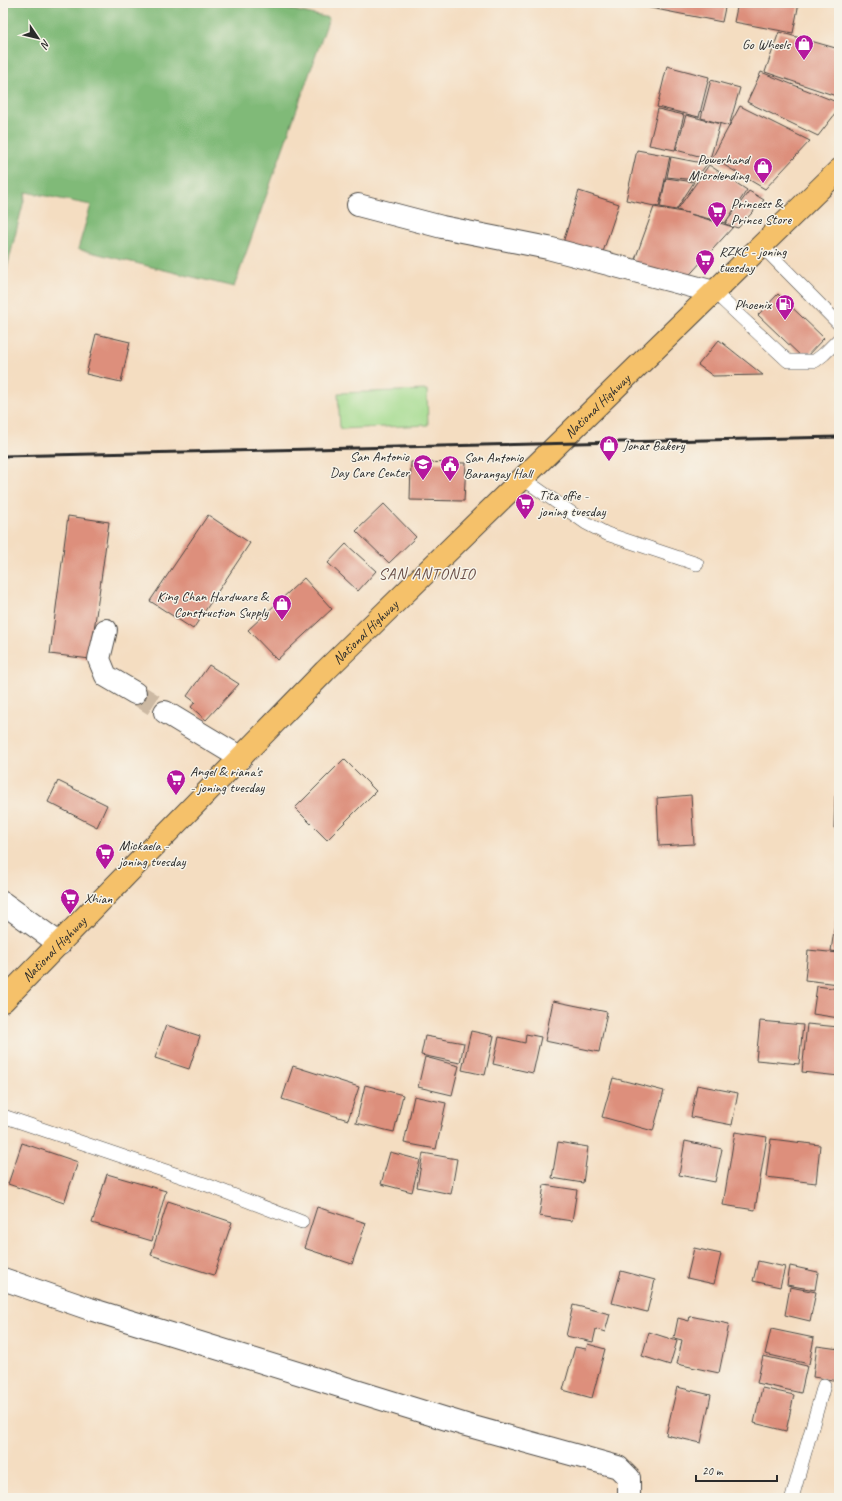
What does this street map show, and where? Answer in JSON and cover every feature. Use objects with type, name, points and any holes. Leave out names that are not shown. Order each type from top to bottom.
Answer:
[{"type":"main road","name":"National Highway","points":[[3,1001],[325,671],[839,170]]},
{"type":"street","points":[[358,205],[442,227],[548,248],[714,292]]},
{"type":"street","points":[[106,630],[99,659],[106,676],[135,693]]},
{"type":"street","points":[[165,712],[241,758]]},
{"type":"street","points":[[3,903],[60,944]]},
{"type":"street","points":[[3,1279],[90,1309],[450,1420],[581,1458],[618,1467],[629,1478],[629,1498]]},
{"type":"lane","points":[[762,246],[839,324]]},
{"type":"lane","points":[[714,292],[788,361],[815,360],[824,354],[839,339]]},
{"type":"lane","points":[[522,478],[586,523],[607,534],[697,564]]},
{"type":"lane","points":[[3,1116],[207,1185],[302,1222]]},
{"type":"lane","points":[[792,1498],[824,1385]]},
{"type":"green space","points":[[3,3],[261,3],[329,18],[234,287],[78,249],[91,205],[26,192],[3,284]]},
{"type":"green space","points":[[427,390],[428,425],[340,429],[338,393]]},
{"type":"building","points":[[625,3],[726,3],[722,22]]},
{"type":"building","points":[[738,3],[799,3],[793,33],[734,22]]},
{"type":"building","name":"Go Wheels","points":[[779,32],[839,49],[839,97],[765,72]]},
{"type":"building","points":[[667,66],[709,77],[699,117],[657,107]]},
{"type":"building","points":[[761,72],[839,103],[839,109],[818,136],[747,102]]},
{"type":"building","points":[[711,80],[740,88],[729,126],[701,118]]},
{"type":"building","points":[[740,106],[810,141],[765,189],[712,158]]},
{"type":"building","points":[[658,109],[684,115],[675,150],[649,145]]},
{"type":"building","points":[[686,115],[720,124],[710,159],[676,150]]},
{"type":"building","points":[[637,150],[670,156],[659,207],[626,200]]},
{"type":"building","points":[[671,157],[707,164],[695,180],[667,177]]},
{"type":"building","points":[[709,165],[747,190],[725,223],[690,214],[733,227],[683,282],[633,265],[654,207],[688,213],[677,210]]},
{"type":"building","points":[[666,178],[694,182],[676,210],[660,207]]},
{"type":"building","points":[[579,191],[619,204],[601,258],[562,246]]},
{"type":"building","points":[[749,191],[764,200],[738,228],[725,224]]},
{"type":"building","points":[[778,294],[824,338],[804,359],[758,315]]},
{"type":"building","points":[[96,334],[130,342],[121,382],[86,374]]},
{"type":"building","points":[[719,340],[763,375],[713,376],[698,365]]},
{"type":"building","points":[[411,462],[466,463],[464,501],[410,500]]},
{"type":"building","points":[[384,504],[416,537],[389,563],[356,531]]},
{"type":"building","points":[[208,515],[250,543],[193,629],[150,601]]},
{"type":"building","points":[[68,516],[109,522],[90,659],[50,654]]},
{"type":"building","points":[[346,544],[376,571],[358,591],[328,563]]},
{"type":"building","points":[[304,578],[332,609],[277,660],[248,630]]},
{"type":"building","points":[[209,665],[239,684],[206,720],[191,707],[195,702],[187,696]]},
{"type":"building","points":[[344,759],[376,791],[327,840],[295,808]]},
{"type":"building","points":[[58,781],[107,805],[97,827],[48,802]]},
{"type":"building","points":[[691,795],[694,844],[659,846],[657,798]]},
{"type":"building","points":[[835,796],[839,796],[839,829],[834,828]]},
{"type":"building","points":[[837,910],[839,910],[839,952],[831,951]]},
{"type":"building","points":[[808,950],[839,953],[839,984],[805,980]]},
{"type":"building","points":[[817,986],[839,989],[839,1018],[813,1014]]},
{"type":"building","points":[[553,1001],[607,1012],[599,1052],[545,1041]]},
{"type":"building","points":[[760,1021],[803,1025],[799,1064],[756,1060]]},
{"type":"building","points":[[807,1024],[839,1027],[839,1076],[802,1072]]},
{"type":"building","points":[[166,1025],[200,1036],[189,1069],[155,1058]]},
{"type":"building","points":[[471,1031],[494,1036],[485,1075],[462,1070]]},
{"type":"building","points":[[526,1034],[541,1037],[533,1073],[493,1064],[499,1037],[525,1043]]},
{"type":"building","points":[[425,1036],[464,1043],[460,1063],[421,1055]]},
{"type":"building","points":[[425,1057],[459,1066],[452,1095],[418,1087]]},
{"type":"building","points":[[293,1066],[359,1087],[348,1120],[282,1099]]},
{"type":"building","points":[[613,1078],[664,1091],[653,1131],[602,1117]]},
{"type":"building","points":[[365,1085],[403,1095],[394,1132],[356,1123]]},
{"type":"building","points":[[697,1085],[738,1093],[732,1125],[691,1117]]},
{"type":"building","points":[[414,1096],[446,1103],[436,1149],[404,1143]]},
{"type":"building","points":[[735,1132],[767,1137],[755,1210],[723,1205]]},
{"type":"building","points":[[771,1139],[820,1145],[816,1183],[766,1177]]},
{"type":"building","points":[[685,1141],[722,1149],[715,1182],[679,1175]]},
{"type":"building","points":[[558,1142],[588,1147],[583,1183],[552,1178]]},
{"type":"building","points":[[22,1143],[78,1162],[64,1203],[8,1184]]},
{"type":"building","points":[[390,1152],[420,1160],[412,1192],[381,1184]]},
{"type":"building","points":[[423,1153],[457,1159],[451,1194],[417,1187]]},
{"type":"building","points":[[107,1174],[166,1191],[152,1241],[92,1223]]},
{"type":"building","points":[[544,1185],[577,1190],[572,1221],[539,1216]]},
{"type":"building","points":[[168,1201],[232,1222],[214,1275],[151,1255]]},
{"type":"building","points":[[317,1207],[366,1223],[352,1264],[304,1248]]},
{"type":"building","points":[[694,1248],[721,1254],[714,1284],[687,1278]]},
{"type":"building","points":[[758,1261],[785,1267],[780,1287],[753,1281]]},
{"type":"building","points":[[790,1266],[818,1272],[815,1290],[787,1285]]},
{"type":"building","points":[[621,1271],[655,1280],[647,1312],[612,1303]]},
{"type":"building","points":[[790,1287],[816,1292],[810,1321],[785,1315]]},
{"type":"building","points":[[573,1305],[610,1314],[605,1332],[596,1329],[593,1342],[566,1336]]},
{"type":"building","points":[[690,1316],[729,1324],[719,1373],[677,1364],[682,1340],[674,1338],[678,1318],[689,1321]]},
{"type":"building","points":[[771,1329],[814,1338],[809,1364],[765,1354]]},
{"type":"building","points":[[649,1332],[677,1341],[670,1365],[642,1356]]},
{"type":"building","points":[[588,1344],[605,1349],[592,1398],[563,1390],[575,1347],[586,1349]]},
{"type":"building","points":[[817,1346],[839,1349],[839,1381],[813,1377]]},
{"type":"building","points":[[763,1356],[807,1366],[801,1393],[757,1383]]},
{"type":"building","points":[[677,1387],[711,1395],[701,1443],[666,1435]]},
{"type":"building","points":[[762,1388],[794,1395],[786,1431],[754,1423]]},
{"type":"tunnel","points":[[135,693],[165,712]]},
{"type":"railway","points":[[3,456],[839,437]]},
{"type":"place","name":"Go Wheels","points":[[804,61]]},
{"type":"place","name":"Powerhand Microlending","points":[[763,184]]},
{"type":"place","name":"Princess & Prince Store","points":[[717,228]]},
{"type":"place","name":"RZKC - joning tuesday","points":[[705,276]]},
{"type":"place","name":"Phoenix","points":[[785,321]]},
{"type":"place","name":"Jonas Bakery","points":[[609,462]]},
{"type":"place","name":"San Antonio Day Care Center","points":[[423,481]]},
{"type":"place","name":"San Antonio Barangay Hall","points":[[450,482]]},
{"type":"place","name":"Tita offie - joning tuesday","points":[[525,520]]},
{"type":"place","name":"King Chan Hardware & Construction Supply","points":[[282,621]]},
{"type":"place","name":"Angel & riana's - joning tuesday","points":[[176,796]]},
{"type":"place","name":"Mickaela - joning tuesday","points":[[105,870]]},
{"type":"place","name":"Xhian","points":[[70,915]]},
{"type":"district","name":"SAN ANTONIO","points":[[427,573]]}]
